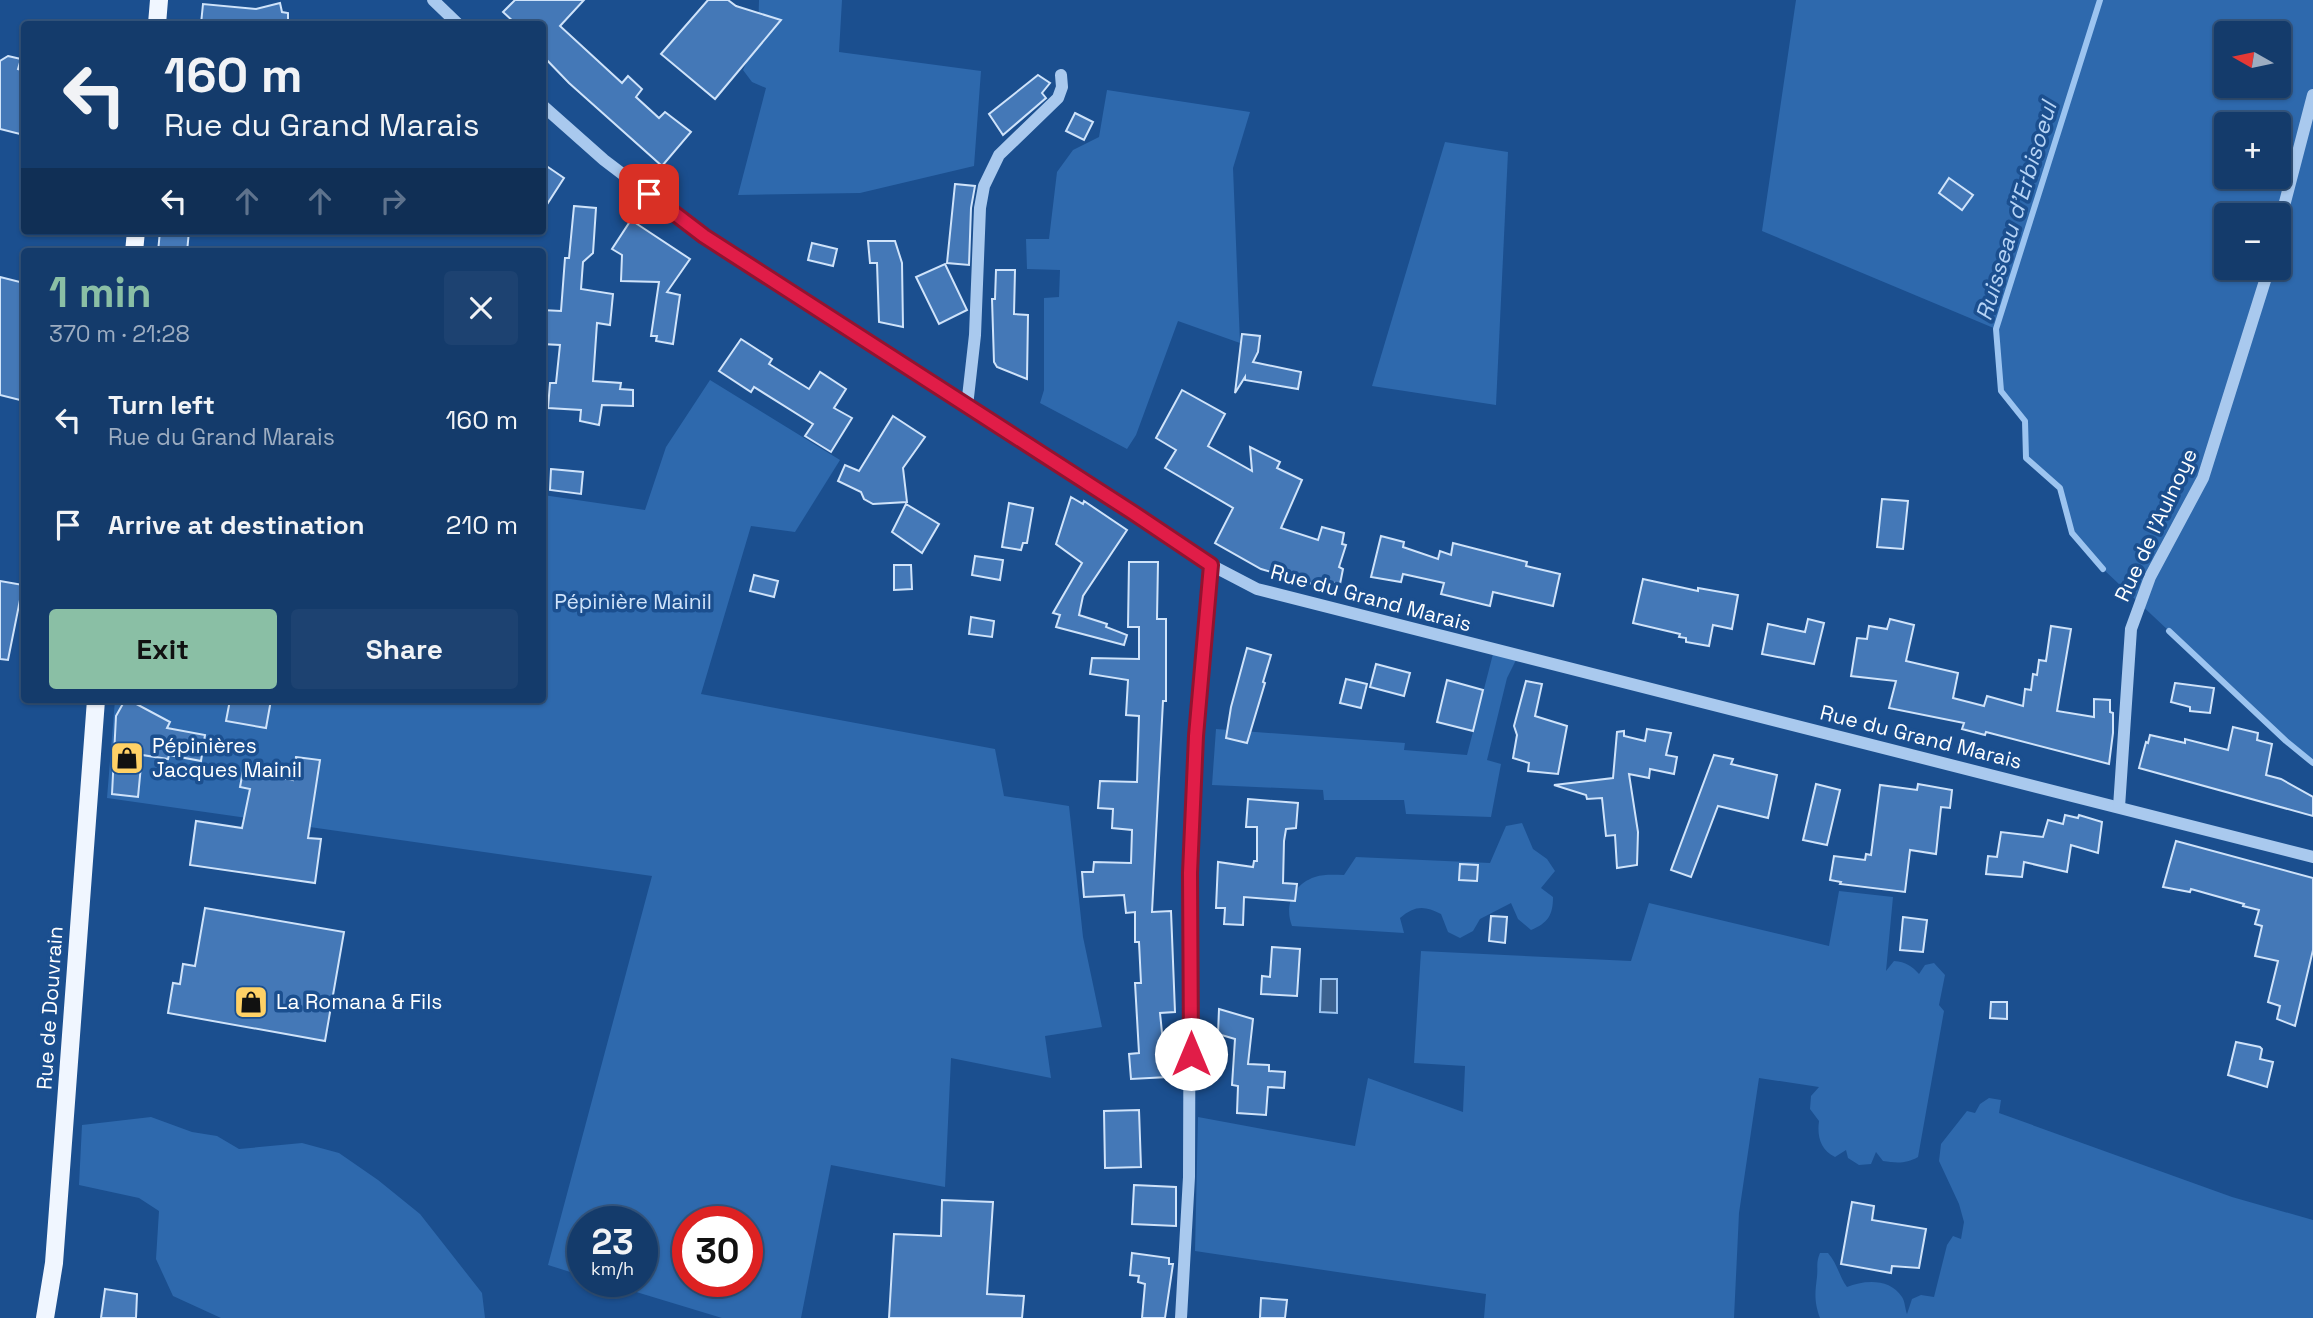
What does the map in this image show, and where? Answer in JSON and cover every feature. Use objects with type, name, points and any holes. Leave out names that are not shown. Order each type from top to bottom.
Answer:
[{"type":"main road","points":[[157,21],[159,0]]},
{"type":"main road","name":"Rue de Douvrain","points":[[45,1318],[54,1263],[96,703]]},
{"type":"street","points":[[433,0],[455,21]]},
{"type":"street","points":[[967,407],[975,335],[979,208],[984,186],[999,155],[1058,98],[1062,87],[1061,75]]},
{"type":"street","points":[[2285,203],[2313,95]]},
{"type":"street","name":"Rue du Grand Marais","points":[[546,109],[604,160],[704,236],[1211,565],[1268,593],[2313,858]]},
{"type":"street","name":"Rue de l'Aulnoye","points":[[2119,807],[2131,629],[2150,577],[2203,478],[2265,280]]},
{"type":"street","points":[[1181,1318],[1189,1164],[1191,859],[1196,736],[1211,565]]},
{"type":"green space","points":[[759,0],[842,0],[839,52],[981,71],[974,166],[860,193],[738,195],[766,88],[752,82],[743,70],[758,37]]},
{"type":"green space","points":[[1796,0],[2313,0],[2313,763],[2286,741],[2103,569],[2072,533],[2060,488],[2026,458],[2025,421],[2001,391],[1996,329],[1762,231]]},
{"type":"green space","points":[[1107,90],[1250,112],[1233,168],[1240,343],[1178,321],[1136,435],[1127,449],[1040,403],[1044,390],[1044,298],[1059,297],[1060,270],[1027,269],[1026,239],[1049,239],[1057,172],[1073,150],[1099,137]]},
{"type":"green space","points":[[1445,142],[1508,152],[1496,405],[1372,386]]},
{"type":"green space","name":"Pépinière Mainil","points":[[710,380],[840,460],[795,532],[751,526],[701,694],[995,749],[1004,796],[1069,806],[1083,937],[1102,1027],[1045,1036],[1051,1078],[951,1058],[945,1187],[831,1165],[801,1318],[722,1318],[653,1297],[658,1297],[658,1206],[567,1206],[567,1271],[548,1265],[652,876],[107,798],[115,703],[546,703],[546,495],[645,510],[666,447]]},
{"type":"green space","points":[[1494,650],[1518,656],[1507,678],[1487,760],[1501,764],[1491,817],[1406,814],[1404,800],[1324,800],[1323,790],[1212,785],[1216,729],[1405,743],[1404,750],[1467,755]]},
{"type":"green space","points":[[1522,823],[1533,849],[1547,859],[1555,871],[1541,888],[1553,897],[1551,914],[1542,924],[1531,930],[1518,919],[1511,903],[1480,919],[1473,931],[1460,938],[1448,932],[1441,914],[1424,908],[1410,911],[1400,918],[1404,933],[1292,926],[1289,911],[1296,890],[1307,880],[1318,876],[1344,875],[1356,857],[1490,863],[1506,826]]},
{"type":"green space","points":[[1839,891],[1893,897],[1886,971],[1894,961],[1908,965],[1919,974],[1925,965],[1934,963],[1945,975],[1939,1005],[1944,1011],[1918,1157],[1905,1162],[1888,1162],[1883,1161],[1876,1152],[1871,1164],[1859,1165],[1848,1158],[1846,1150],[1835,1157],[1823,1146],[1819,1137],[1819,1121],[1810,1109],[1811,1096],[1819,1087],[1759,1078],[1739,1213],[1734,1318],[1484,1318],[1486,1294],[1195,1251],[1198,1117],[1355,1146],[1368,1078],[1463,1112],[1465,1066],[1414,1063],[1421,951],[1631,961],[1649,903],[1829,946]]},
{"type":"green space","points":[[1989,1098],[2001,1100],[1999,1113],[2232,1197],[2313,1220],[2313,1318],[1820,1318],[1815,1293],[1820,1253],[1828,1253],[1847,1287],[1869,1282],[1891,1286],[1903,1299],[1907,1314],[1912,1299],[1921,1295],[1934,1297],[1947,1245],[1953,1236],[1961,1239],[1964,1222],[1959,1204],[1939,1161],[1941,1144],[1967,1111],[1975,1113],[1980,1104]]},
{"type":"green space","points":[[151,1117],[192,1132],[217,1136],[239,1149],[302,1143],[339,1153],[420,1214],[482,1293],[485,1318],[221,1318],[173,1296],[156,1259],[159,1211],[139,1198],[79,1185],[82,1125]]},
{"type":"shaded area","points":[[1321,979],[1337,979],[1337,1013],[1320,1012]]},
{"type":"building","points":[[515,0],[584,0],[560,26],[622,83],[628,76],[642,89],[636,97],[659,118],[665,112],[691,132],[662,166],[546,59],[546,21],[513,21],[503,12]]},
{"type":"building","points":[[708,0],[728,0],[736,6],[781,20],[715,99],[661,54]]},
{"type":"building","points":[[280,3],[282,12],[288,13],[288,21],[201,21],[203,4],[256,9]]},
{"type":"building","points":[[8,56],[21,59],[18,69],[21,70],[21,134],[0,129],[0,61]]},
{"type":"building","points":[[1038,75],[1050,83],[1042,93],[1046,98],[1003,135],[989,114]]},
{"type":"building","points":[[1075,113],[1093,122],[1084,140],[1066,131]]},
{"type":"building","points":[[546,166],[564,178],[546,206]]},
{"type":"building","points":[[1949,178],[1973,195],[1962,210],[1939,193]]},
{"type":"building","points":[[955,184],[975,186],[971,208],[969,265],[947,263]]},
{"type":"building","points":[[574,206],[596,208],[593,253],[583,262],[581,289],[613,294],[610,325],[597,323],[593,381],[621,383],[620,389],[633,390],[633,406],[602,405],[599,425],[580,421],[581,410],[548,408],[550,383],[556,383],[560,345],[546,344],[546,310],[561,311],[565,258],[569,258]]},
{"type":"building","points":[[631,220],[690,259],[667,292],[680,295],[673,344],[656,341],[657,336],[651,336],[659,282],[621,281],[622,255],[612,249]]},
{"type":"building","points":[[160,235],[189,235],[187,248],[158,248]]},
{"type":"building","points":[[868,241],[895,241],[902,263],[903,327],[879,322],[877,263],[870,263]]},
{"type":"building","points":[[812,243],[837,249],[833,266],[808,260]]},
{"type":"building","points":[[945,264],[967,310],[939,324],[916,277]]},
{"type":"building","points":[[996,270],[1015,270],[1014,314],[1028,315],[1027,379],[997,367],[994,362],[992,299],[995,299]]},
{"type":"building","points":[[0,277],[21,282],[21,400],[0,395]]},
{"type":"building","points":[[1242,334],[1260,336],[1258,352],[1253,362],[1301,372],[1298,389],[1245,380],[1245,377],[1235,393]]},
{"type":"building","points":[[741,339],[772,359],[769,364],[809,389],[820,372],[846,389],[834,408],[852,418],[831,452],[805,436],[813,424],[754,387],[751,392],[719,371]]},
{"type":"building","points":[[1182,390],[1225,414],[1208,446],[1252,471],[1250,447],[1280,462],[1277,468],[1302,480],[1281,528],[1318,540],[1322,527],[1344,533],[1342,544],[1346,545],[1339,567],[1343,569],[1340,584],[1335,583],[1333,590],[1261,569],[1215,543],[1233,508],[1165,468],[1176,450],[1156,438]]},
{"type":"building","points":[[893,416],[925,437],[903,468],[907,502],[873,504],[864,499],[861,492],[838,481],[845,465],[859,471]]},
{"type":"building","points":[[551,469],[583,472],[581,494],[550,490]]},
{"type":"building","points":[[1071,497],[1083,504],[1084,501],[1127,530],[1083,596],[1079,615],[1107,624],[1106,627],[1127,635],[1124,645],[1056,627],[1060,615],[1053,613],[1082,563],[1056,544]]},
{"type":"building","points":[[1882,499],[1908,501],[1903,549],[1877,547]]},
{"type":"building","points":[[1009,503],[1033,508],[1027,543],[1023,543],[1021,550],[1002,547]]},
{"type":"building","points":[[906,504],[939,524],[922,553],[892,532]]},
{"type":"building","points":[[1381,536],[1404,542],[1403,547],[1438,559],[1440,551],[1451,555],[1453,543],[1527,562],[1526,566],[1560,574],[1553,606],[1493,592],[1490,606],[1441,594],[1444,583],[1403,574],[1401,582],[1371,577]]},
{"type":"building","points":[[975,556],[1003,560],[1000,580],[972,575]]},
{"type":"building","points":[[1129,562],[1158,562],[1157,619],[1166,619],[1166,701],[1163,701],[1152,912],[1171,911],[1175,1012],[1160,1013],[1164,1052],[1167,1051],[1168,1077],[1131,1079],[1129,1054],[1139,1053],[1135,983],[1141,983],[1139,942],[1135,942],[1135,912],[1126,913],[1124,895],[1084,897],[1082,872],[1093,872],[1094,862],[1131,863],[1132,830],[1112,828],[1113,809],[1098,808],[1100,781],[1137,782],[1139,716],[1126,715],[1128,680],[1090,674],[1092,658],[1139,659],[1139,627],[1128,627]]},
{"type":"building","points":[[894,565],[911,565],[912,589],[894,590]]},
{"type":"building","points":[[754,575],[778,581],[774,597],[750,591]]},
{"type":"building","points":[[1643,579],[1698,591],[1698,588],[1738,595],[1732,629],[1713,625],[1709,646],[1686,642],[1686,638],[1679,637],[1680,634],[1633,623]]},
{"type":"building","points":[[0,581],[21,585],[21,595],[8,660],[0,659]]},
{"type":"building","points":[[971,617],[994,621],[992,637],[969,634]]},
{"type":"building","points":[[1808,619],[1824,623],[1814,664],[1762,654],[1768,624],[1805,632]]},
{"type":"building","points":[[1890,619],[1914,625],[1906,661],[1958,673],[1953,698],[1984,706],[1987,696],[2023,706],[2025,689],[2031,690],[2033,674],[2037,675],[2039,660],[2046,661],[2051,626],[2071,629],[2057,711],[2094,717],[2094,699],[2110,700],[2113,733],[2109,764],[1986,732],[1985,735],[1962,729],[1964,723],[1889,708],[1896,681],[1851,676],[1857,638],[1867,639],[1869,626],[1887,629]]},
{"type":"building","points":[[1247,648],[1271,655],[1247,743],[1226,738],[1231,707]]},
{"type":"building","points":[[1376,664],[1410,673],[1404,696],[1370,687]]},
{"type":"building","points":[[1346,679],[1367,684],[1361,708],[1340,703]]},
{"type":"building","points":[[1447,680],[1483,690],[1473,731],[1437,722]]},
{"type":"building","points":[[1526,681],[1542,684],[1535,716],[1567,726],[1558,774],[1528,771],[1529,763],[1513,758],[1517,735],[1514,726]]},
{"type":"building","points":[[2175,683],[2214,688],[2210,713],[2190,711],[2190,707],[2171,702]]},
{"type":"building","points":[[123,703],[135,703],[170,722],[167,728],[205,735],[201,761],[169,755],[168,759],[142,755],[138,797],[112,794],[116,716]]},
{"type":"building","points":[[229,703],[270,703],[266,728],[226,721]]},
{"type":"building","points":[[2233,727],[2258,733],[2257,740],[2272,744],[2266,775],[2281,779],[2313,797],[2313,816],[2139,768],[2150,735],[2185,743],[2185,739],[2228,750]]},
{"type":"building","points":[[1647,729],[1671,733],[1666,755],[1677,757],[1674,774],[1650,769],[1649,778],[1629,774],[1638,832],[1637,865],[1617,868],[1615,835],[1606,836],[1602,798],[1587,799],[1586,795],[1554,785],[1613,778],[1617,732],[1624,731],[1624,736],[1645,741]]},
{"type":"building","points":[[1714,755],[1733,759],[1731,764],[1777,775],[1768,818],[1718,806],[1691,877],[1671,870]]},
{"type":"building","points":[[296,757],[320,760],[308,838],[321,839],[315,883],[190,865],[196,821],[242,828],[250,789],[240,787],[243,771],[293,780]]},
{"type":"building","points":[[1816,784],[1840,790],[1827,845],[1803,840]]},
{"type":"building","points":[[1918,784],[1952,790],[1950,808],[1941,807],[1936,854],[1910,850],[1905,892],[1840,884],[1841,882],[1830,880],[1834,856],[1865,860],[1866,854],[1871,855],[1880,785],[1917,790]]},
{"type":"building","points":[[1248,799],[1298,803],[1296,828],[1286,829],[1284,841],[1283,883],[1297,884],[1295,901],[1244,897],[1243,925],[1224,924],[1225,908],[1216,908],[1218,862],[1253,867],[1254,861],[1257,861],[1257,827],[1246,827]]},
{"type":"building","points":[[2065,815],[2078,818],[2079,815],[2102,822],[2098,853],[2071,845],[2067,872],[2024,862],[2022,877],[1986,874],[1988,856],[1997,857],[2001,832],[2043,837],[2048,820],[2063,824]]},
{"type":"building","points":[[2176,841],[2313,878],[2313,950],[2295,1026],[2277,1019],[2280,1006],[2268,1002],[2278,961],[2255,956],[2262,926],[2255,924],[2259,910],[2191,889],[2190,892],[2163,887]]},
{"type":"building","points":[[1460,864],[1478,865],[1477,881],[1459,880]]},
{"type":"building","points":[[205,908],[344,932],[325,1041],[168,1013],[173,983],[180,984],[183,964],[195,966]]},
{"type":"building","points":[[1491,916],[1507,917],[1505,943],[1489,941]]},
{"type":"building","points":[[1903,917],[1927,920],[1923,952],[1900,950]]},
{"type":"building","points":[[1272,947],[1300,949],[1297,996],[1261,994],[1262,976],[1270,977]]},
{"type":"building","points":[[1991,1002],[2007,1002],[2007,1019],[1990,1018]]},
{"type":"building","points":[[1219,1009],[1253,1019],[1248,1064],[1269,1065],[1269,1071],[1285,1072],[1284,1088],[1268,1087],[1266,1115],[1237,1113],[1238,1086],[1232,1085],[1235,1039],[1218,1034]]},
{"type":"building","points":[[2236,1042],[2260,1047],[2260,1059],[2273,1062],[2267,1087],[2228,1075]]},
{"type":"building","points":[[1139,1110],[1141,1167],[1105,1168],[1104,1111]]},
{"type":"building","points":[[1134,1185],[1176,1187],[1176,1226],[1132,1224]]},
{"type":"building","points":[[942,1200],[993,1202],[987,1294],[1024,1296],[1022,1318],[889,1318],[894,1234],[941,1236]]},
{"type":"building","points":[[1852,1202],[1874,1206],[1872,1220],[1926,1229],[1919,1268],[1892,1266],[1891,1273],[1841,1264]]},
{"type":"building","points":[[1132,1253],[1169,1258],[1169,1264],[1173,1264],[1165,1318],[1142,1318],[1145,1284],[1138,1282],[1139,1276],[1130,1275]]},
{"type":"building","points":[[105,1289],[137,1294],[136,1318],[101,1318]]},
{"type":"building","points":[[1261,1298],[1287,1300],[1285,1318],[1260,1318]]},
{"type":"waterway","name":"Ruisseau d'Erbisoeul","points":[[2100,0],[1996,329],[2001,391],[2025,421],[2026,458],[2060,488],[2072,533],[2103,569]]},
{"type":"waterway","name":"Ruisseau d'Erbisoeul","points":[[2169,631],[2313,763]]},
{"type":"place","name":"Pépinières Jacques Mainil","points":[[127,758]]},
{"type":"place","name":"La Romana & Fils","points":[[251,1002]]},
{"type":"route","points":[[649,194],[704,236],[1211,565],[1196,736],[1190,873],[1191,1054]]}]
